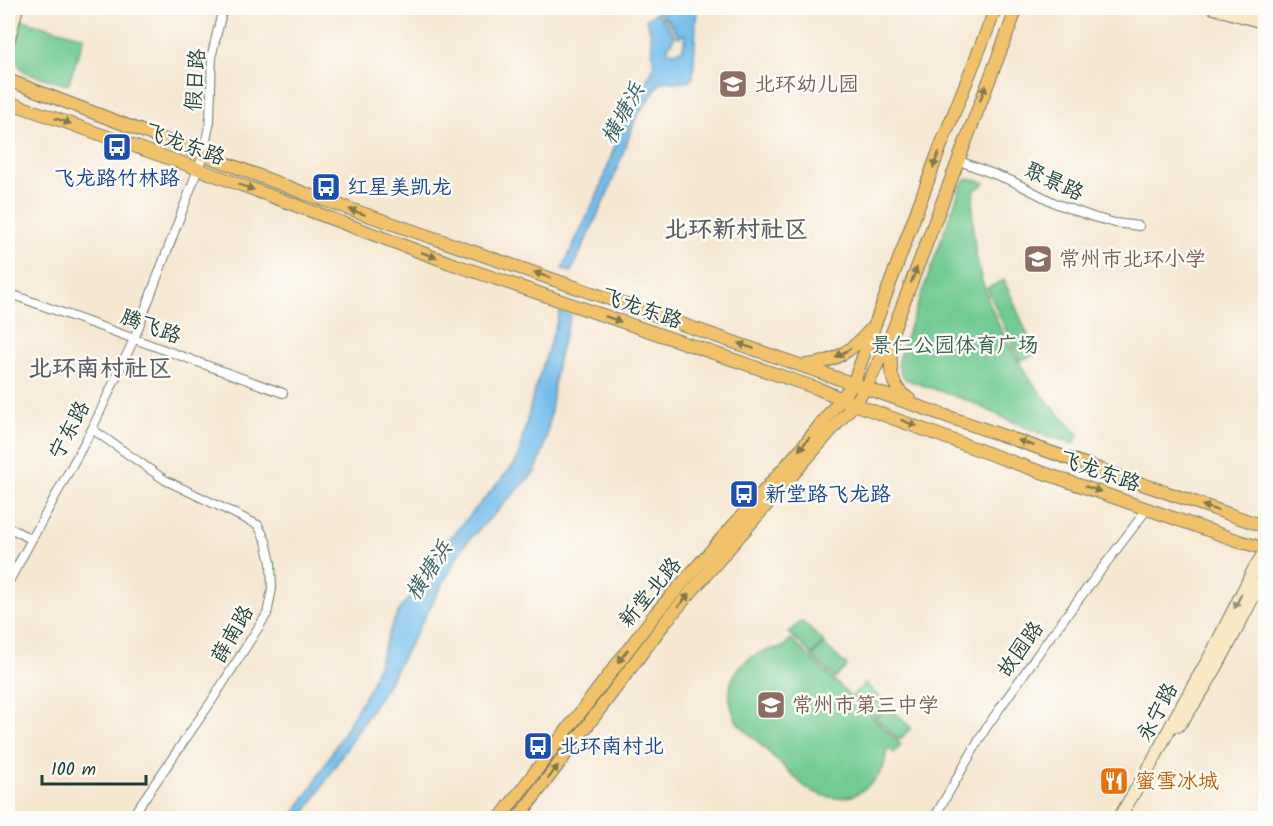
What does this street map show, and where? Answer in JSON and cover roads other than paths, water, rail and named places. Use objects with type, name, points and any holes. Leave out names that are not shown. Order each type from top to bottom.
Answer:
[{"type":"main road","points":[[8,42],[17,8]]},
{"type":"main road","name":"新堂北路","points":[[500,819],[656,612],[800,450],[853,384],[940,148],[996,8]]},
{"type":"main road","points":[[927,409],[902,394],[893,383],[890,364],[893,330],[1017,8]]},
{"type":"main road","points":[[1214,8],[1256,11],[1266,22]]},
{"type":"main road","name":"飞龙东路","points":[[8,80],[304,193],[1266,527]]},
{"type":"main road","name":"飞龙东路","points":[[8,102],[450,262],[819,389],[1000,458],[1266,549]]},
{"type":"main road","points":[[801,365],[818,364],[836,358],[858,344],[875,324]]},
{"type":"main road","name":"新堂北路","points":[[518,819],[666,621],[854,404],[866,388],[893,330]]},
{"type":"main road","name":"永宁路","points":[[1153,761],[1214,651],[1266,549]]},
{"type":"main road","name":"永宁路","points":[[1153,761],[1202,691],[1266,573]]},
{"type":"main road","points":[[1119,819],[1153,761]]},
{"type":"street","name":"假日路","points":[[203,155],[210,121],[212,54],[223,8]]},
{"type":"street","name":"宁东路","points":[[8,583],[92,429],[134,339],[203,155]]},
{"type":"street","name":"聚景路","points":[[957,160],[1012,181],[1057,204],[1093,218],[1139,226]]},
{"type":"street","name":"腾飞路","points":[[8,293],[283,393]]},
{"type":"street","name":"薛南路","points":[[92,429],[165,480],[258,525],[266,541],[271,563],[272,589],[267,614],[211,702],[131,819]]},
{"type":"street","name":"故园路","points":[[934,819],[988,725],[1047,641],[1148,508]]},
{"type":"street","points":[[8,527],[31,539]]},
{"type":"water","points":[[697,8],[693,78],[685,82],[661,82],[636,118],[609,190],[571,272],[562,269],[599,191],[624,120],[654,67],[650,30],[646,20],[657,11],[658,16],[662,17],[662,21],[667,22],[667,27],[671,28],[671,32],[675,35],[667,51],[676,52],[683,49],[685,37],[683,34],[680,37],[677,36],[678,33],[674,31],[674,26],[670,25],[669,20],[664,19],[664,15],[660,14],[659,9]]},
{"type":"water","points":[[560,312],[571,315],[556,370],[545,445],[534,473],[464,545],[389,682],[302,818],[291,818],[312,787],[371,685],[392,624],[402,606],[423,580],[439,551],[517,461],[533,396]]},
{"type":"place","name":"北环幼儿园","points":[[733,84]]},
{"type":"place","name":"飞龙路竹林路","points":[[117,147]]},
{"type":"place","name":"红星美凯龙","points":[[326,187]]},
{"type":"place","name":"常州市北环小学","points":[[1038,259]]},
{"type":"place","name":"新堂路飞龙路","points":[[744,494]]},
{"type":"place","name":"常州市第三中学","points":[[771,705]]},
{"type":"place","name":"北环南村北","points":[[538,746]]},
{"type":"place","name":"蜜雪冰城","points":[[1114,781]]},
{"type":"district","name":"北环新村社区","points":[[736,229]]},
{"type":"district","name":"北环南村社区","points":[[100,368]]},
{"type":"water label","name":"横塘浜","points":[[622,113]]},
{"type":"water label","name":"横塘浜","points":[[428,570]]},
{"type":"park label","name":"景仁公园体育广场","points":[[955,345]]}]
